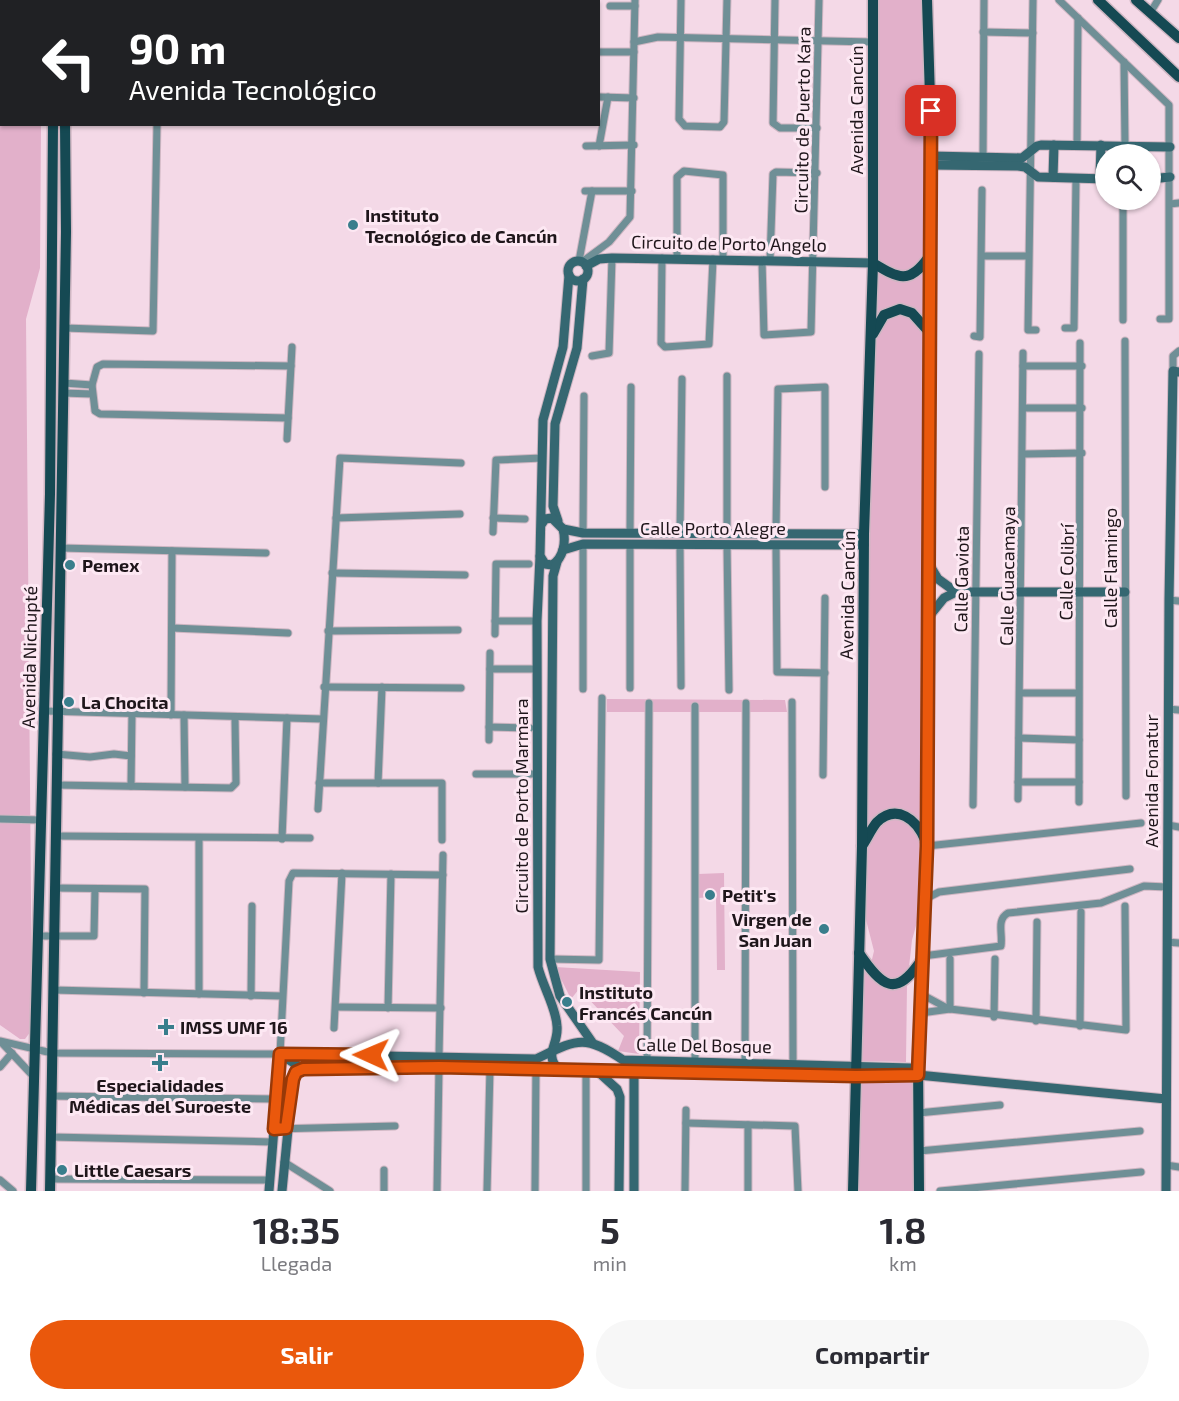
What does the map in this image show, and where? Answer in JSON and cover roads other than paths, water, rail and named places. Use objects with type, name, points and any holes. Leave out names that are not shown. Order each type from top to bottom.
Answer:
[{"type":"main road","name":"Avenida Cancún","points":[[853,1191],[862,846],[864,540],[873,263],[873,0]]},
{"type":"main road","points":[[919,1191],[918,1075],[927,846],[928,258],[931,160],[927,0]]},
{"type":"main road","points":[[1098,0],[1179,77]]},
{"type":"main road","points":[[1136,0],[1179,38]]},
{"type":"main road","name":"Avenida Nichupté","points":[[50,1191],[60,548],[56,494],[52,126]]},
{"type":"main road","name":"Avenida Nichupté","points":[[31,1191],[40,820],[63,388],[65,126]]},
{"type":"main road","points":[[873,263],[892,275],[904,277],[916,272],[928,258]]},
{"type":"main road","points":[[871,337],[884,315],[900,309],[912,313],[929,332]]},
{"type":"main road","points":[[862,846],[880,820],[897,813],[913,820],[927,846]]},
{"type":"main road","points":[[859,953],[872,973],[882,982],[892,985],[908,979],[923,956]]},
{"type":"street","points":[[681,0],[681,123],[685,126],[723,125],[727,0]]},
{"type":"street","points":[[775,0],[773,123],[780,128],[817,128]]},
{"type":"street","name":"Circuito de Puerto Kara","points":[[766,261],[763,333],[767,337],[811,332],[815,262],[819,0]]},
{"type":"street","points":[[983,157],[984,0]]},
{"type":"street","points":[[1033,0],[1028,330],[1036,330]]},
{"type":"street","points":[[1059,0],[1168,102],[1169,319],[1160,319]]},
{"type":"street","points":[[1150,13],[1158,0]]},
{"type":"street","points":[[583,279],[575,280],[569,275],[570,265],[582,263],[622,229],[630,217],[634,145],[635,3],[610,6]]},
{"type":"street","points":[[1077,145],[1078,18]]},
{"type":"street","points":[[983,32],[1033,33]]},
{"type":"street","points":[[634,42],[658,37],[872,42]]},
{"type":"street","points":[[600,52],[634,52]]},
{"type":"street","points":[[1124,62],[1125,144]]},
{"type":"street","points":[[598,146],[604,97],[634,98]]},
{"type":"street","points":[[64,328],[153,331],[157,126]]},
{"type":"street","points":[[586,146],[634,145]]},
{"type":"street","points":[[1053,177],[1054,145]]},
{"type":"street","points":[[931,160],[983,157],[1023,158],[1037,146],[1095,145]]},
{"type":"street","points":[[1161,147],[1170,147]]},
{"type":"street","points":[[931,160],[1018,165],[1038,177],[1095,178]]},
{"type":"street","points":[[677,258],[677,177],[684,171],[723,175],[723,260]]},
{"type":"street","points":[[766,261],[773,174],[776,172],[817,173]]},
{"type":"street","points":[[1161,178],[1170,177]]},
{"type":"street","points":[[1065,328],[1074,328],[1076,178]]},
{"type":"street","points":[[974,336],[980,337],[982,190]]},
{"type":"street","points":[[582,263],[588,191],[632,191]]},
{"type":"street","points":[[1170,204],[1179,204]]},
{"type":"street","points":[[1123,210],[1123,320]]},
{"type":"street","points":[[982,256],[1028,256]]},
{"type":"street","points":[[592,356],[609,353],[612,258]]},
{"type":"street","name":"Circuito de Porto Angelo","points":[[582,263],[612,258],[677,258],[873,263]]},
{"type":"street","points":[[663,258],[661,343],[665,347],[709,344],[713,259]]},
{"type":"street","name":"Circuito de Porto Marmara","points":[[582,263],[587,273],[583,279],[580,321],[573,364],[555,424],[554,506],[561,525],[563,550],[553,576],[550,959],[560,996],[592,1042]]},
{"type":"street","name":"Circuito de Porto Marmara","points":[[557,1026],[538,968],[537,621],[543,420],[560,362],[567,320],[569,275]]},
{"type":"street","points":[[567,320],[580,321]]},
{"type":"street","name":"Calle Flamingo","points":[[1125,341],[1126,796]]},
{"type":"street","name":"Calle Colibrí","points":[[1079,802],[1078,693],[1082,453],[1080,343]]},
{"type":"street","points":[[287,439],[292,347]]},
{"type":"street","name":"Calle Guacamaya","points":[[1018,799],[1024,454],[1023,353]]},
{"type":"street","name":"Calle Gaviota","points":[[974,805],[979,354]]},
{"type":"street","points":[[1176,354],[1176,372]]},
{"type":"street","points":[[288,418],[100,414],[96,411],[92,385],[97,367],[103,364],[291,366]]},
{"type":"street","points":[[1023,366],[1082,366]]},
{"type":"street","name":"Avenida Fonatur","points":[[1166,1191],[1168,709],[1174,600],[1176,372]]},
{"type":"street","points":[[727,376],[727,532]]},
{"type":"street","points":[[681,686],[682,380]]},
{"type":"street","points":[[63,388],[92,385]]},
{"type":"street","points":[[630,688],[631,387]]},
{"type":"street","points":[[825,487],[825,387],[778,389],[777,672],[825,673]]},
{"type":"street","points":[[63,388],[92,394]]},
{"type":"street","points":[[583,689],[584,396]]},
{"type":"street","points":[[1024,408],[1082,408]]},
{"type":"street","points":[[1024,454],[1082,453]]},
{"type":"street","points":[[318,809],[340,458],[461,463]]},
{"type":"street","points":[[493,532],[496,460],[542,458]]},
{"type":"street","points":[[336,518],[460,514]]},
{"type":"street","points":[[541,525],[550,517],[561,525]]},
{"type":"street","points":[[493,518],[525,519]]},
{"type":"street","name":"Calle Porto Alegre","points":[[561,525],[583,533],[776,533],[864,540]]},
{"type":"street","name":"Calle Porto Alegre","points":[[563,550],[583,544],[776,545],[864,540]]},
{"type":"street","points":[[728,545],[729,690]]},
{"type":"street","points":[[60,548],[266,554]]},
{"type":"street","points":[[171,715],[172,551]]},
{"type":"street","points":[[540,556],[547,565],[557,562]]},
{"type":"street","points":[[928,563],[938,579],[956,591]]},
{"type":"street","points":[[495,634],[496,564],[530,564]]},
{"type":"street","points":[[332,573],[465,575]]},
{"type":"street","points":[[927,619],[944,598],[956,591],[1125,592]]},
{"type":"street","points":[[823,775],[825,598]]},
{"type":"street","points":[[495,621],[537,621]]},
{"type":"street","points":[[172,628],[288,633]]},
{"type":"street","points":[[328,631],[458,630]]},
{"type":"street","points":[[489,741],[490,653]]},
{"type":"street","points":[[490,669],[537,669]]},
{"type":"street","points":[[324,687],[461,688]]},
{"type":"street","points":[[378,783],[382,687]]},
{"type":"street","points":[[1020,693],[1078,693]]},
{"type":"street","points":[[550,959],[598,960],[602,698]]},
{"type":"street","points":[[792,702],[793,1064]]},
{"type":"street","points":[[647,1071],[649,703]]},
{"type":"street","points":[[745,1063],[746,703]]},
{"type":"street","points":[[695,706],[695,1062]]},
{"type":"street","points":[[1168,709],[1179,710]]},
{"type":"street","points":[[45,711],[322,719]]},
{"type":"street","points":[[131,786],[132,713]]},
{"type":"street","points":[[184,715],[185,787]]},
{"type":"street","points":[[56,785],[235,786],[236,717]]},
{"type":"street","points":[[282,839],[287,718]]},
{"type":"street","points":[[489,728],[530,728]]},
{"type":"street","points":[[1019,738],[1079,740]]},
{"type":"street","points":[[56,754],[90,758],[131,756]]},
{"type":"street","points":[[476,774],[537,774]]},
{"type":"street","points":[[1018,782],[1079,782]]},
{"type":"street","points":[[319,783],[442,783],[442,840]]},
{"type":"street","points":[[0,819],[40,820]]},
{"type":"street","points":[[927,846],[1141,823]]},
{"type":"street","points":[[1168,825],[1179,827]]},
{"type":"street","points":[[55,836],[310,838]]},
{"type":"street","points":[[199,838],[199,994]]},
{"type":"street","points":[[439,1056],[443,855]]},
{"type":"street","points":[[925,899],[939,892],[1130,868]]},
{"type":"street","points":[[269,1191],[280,1054],[289,881],[293,873],[443,875]]},
{"type":"street","points":[[334,1028],[342,873]]},
{"type":"street","points":[[388,1008],[391,874]]},
{"type":"street","points":[[926,881],[939,892]]},
{"type":"street","points":[[923,956],[1001,945],[1000,922],[1008,913],[1101,903],[1144,885],[1167,887]]},
{"type":"street","points":[[54,888],[145,889],[144,993]]},
{"type":"street","points":[[36,936],[94,936],[95,889]]},
{"type":"street","points":[[251,996],[252,906]]},
{"type":"street","points":[[921,1013],[950,1010],[1036,1022],[1126,1030],[1125,906]]},
{"type":"street","points":[[1080,1026],[1081,912]]},
{"type":"street","points":[[1036,1022],[1037,922]]},
{"type":"street","points":[[1167,942],[1179,943]]},
{"type":"street","points":[[950,959],[950,1010]]},
{"type":"street","points":[[994,1017],[995,959]]},
{"type":"street","points":[[53,990],[282,996]]},
{"type":"street","points":[[921,994],[950,1010]]},
{"type":"street","points":[[336,1007],[441,1008]]},
{"type":"street","points":[[559,1070],[553,1063],[550,1052],[557,1036],[557,1026],[575,1019]]},
{"type":"street","points":[[0,1041],[15,1047],[34,1048],[52,1053],[280,1054],[536,1059],[565,1043],[592,1042]]},
{"type":"street","points":[[0,1041],[34,1077]]},
{"type":"street","name":"Calle Del Bosque","points":[[592,1042],[623,1060],[793,1064],[856,1072]]},
{"type":"street","points":[[1167,1052],[1179,1053]]},
{"type":"street","points":[[0,1067],[12,1053]]},
{"type":"street","points":[[280,1054],[303,1069]]},
{"type":"street","points":[[535,1191],[536,1059]]},
{"type":"street","points":[[623,1060],[634,1071],[633,1191]]},
{"type":"street","points":[[437,1191],[439,1067]]},
{"type":"street","name":"Calle Del Bosque","points":[[303,1069],[439,1067],[856,1072],[918,1075],[1167,1099]]},
{"type":"street","points":[[487,1191],[490,1068]]},
{"type":"street","points":[[282,1191],[286,1128],[293,1079],[296,1072],[303,1069]]},
{"type":"street","points":[[586,1070],[586,1191]]},
{"type":"street","points":[[596,1070],[617,1089],[620,1113],[619,1191]]},
{"type":"street","points":[[51,1096],[276,1099]]},
{"type":"street","points":[[918,1113],[1000,1105]]},
{"type":"street","points":[[685,1191],[686,1110]]},
{"type":"street","points":[[620,1113],[634,1112]]},
{"type":"street","points":[[686,1123],[795,1126],[798,1191]]},
{"type":"street","points":[[748,1125],[748,1191]]},
{"type":"street","points":[[274,1129],[395,1126]]},
{"type":"street","points":[[918,1152],[1140,1131]]},
{"type":"street","points":[[51,1137],[273,1142]]},
{"type":"street","points":[[284,1162],[330,1191]]},
{"type":"street","points":[[1166,1165],[1179,1167]]},
{"type":"street","points":[[384,1170],[384,1191]]},
{"type":"street","points":[[940,1191],[1141,1172]]},
{"type":"street","points":[[50,1179],[270,1180]]},
{"type":"street","points":[[0,1180],[13,1191]]},
{"type":"place","name":"Instituto Tecnológico de Cancún","points":[[353,225]]},
{"type":"place","name":"Pemex","points":[[70,565]]},
{"type":"place","name":"La Chocita","points":[[69,702]]},
{"type":"place","name":"Petit's","points":[[710,895]]},
{"type":"place","name":"Virgen de San Juan","points":[[824,929]]},
{"type":"place","name":"Instituto Francés Cancún","points":[[567,1002]]},
{"type":"place","name":"IMSS UMF 16","points":[[166,1027]]},
{"type":"place","name":"Especialidades Médicas del Suroeste","points":[[160,1063]]},
{"type":"place","name":"Little Caesars","points":[[62,1170]]}]
